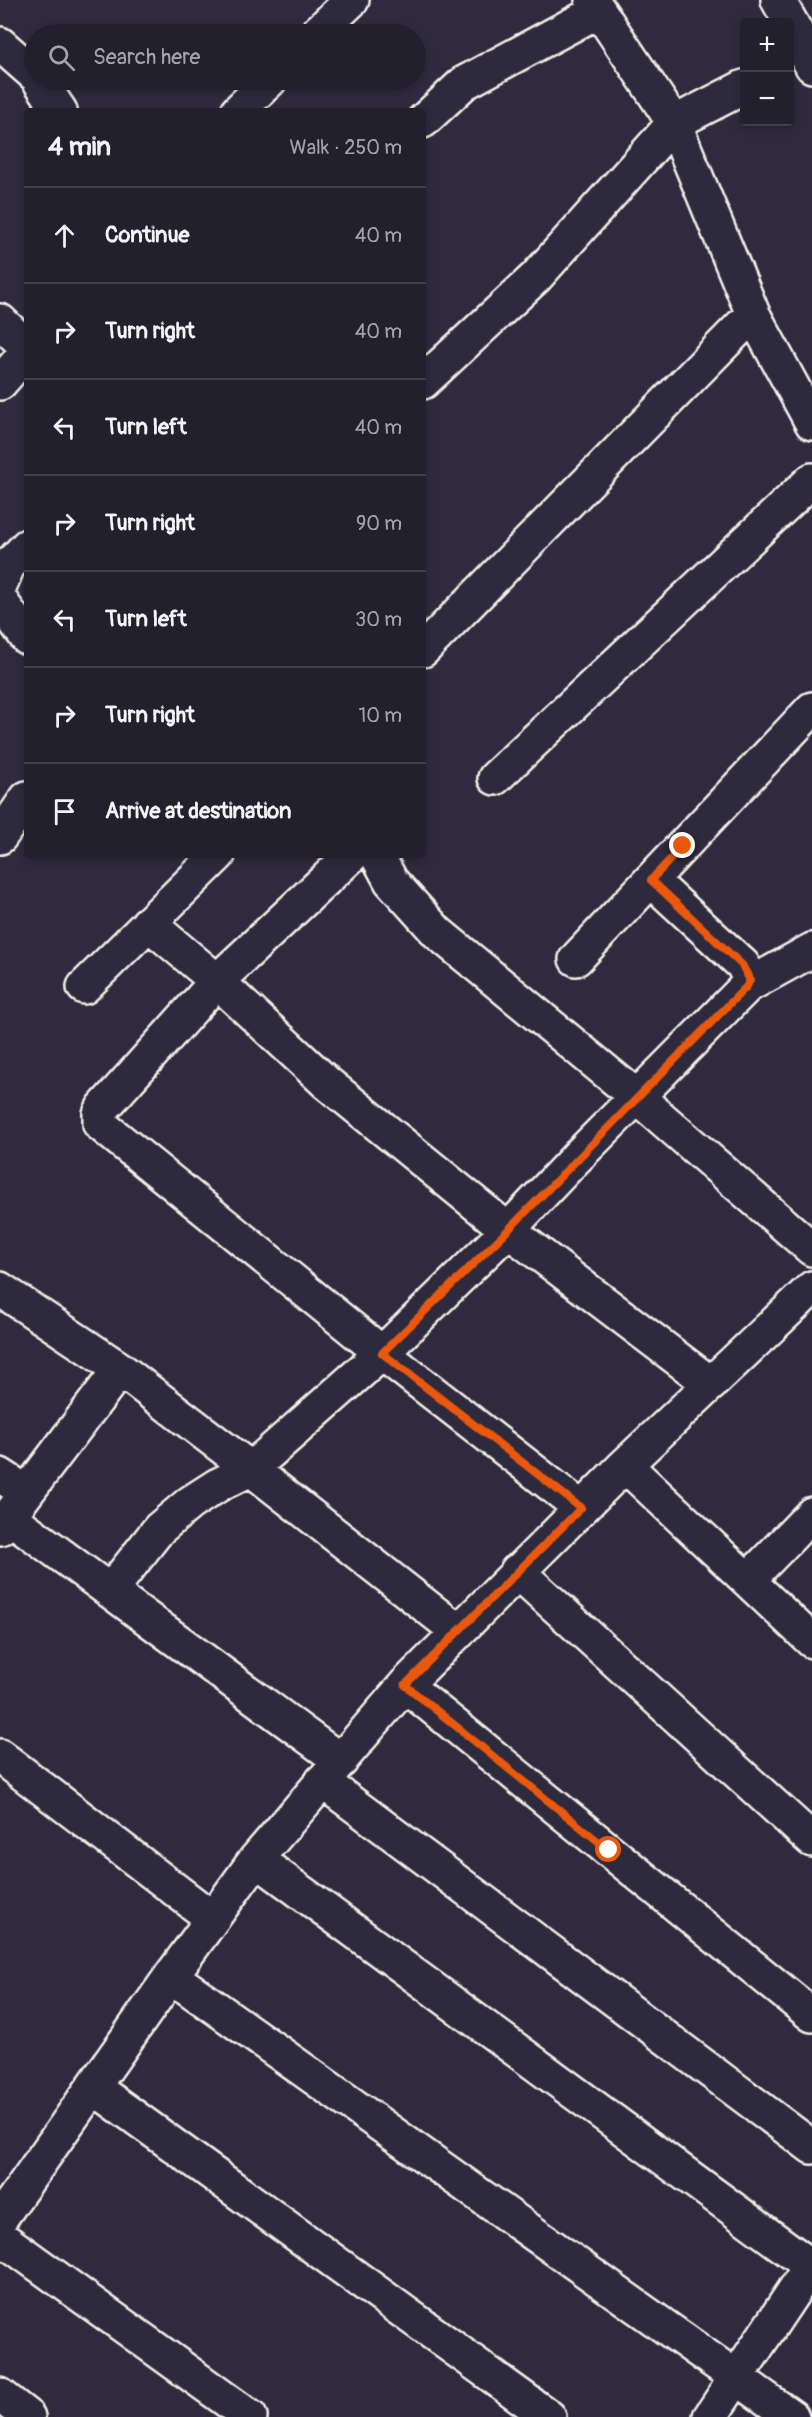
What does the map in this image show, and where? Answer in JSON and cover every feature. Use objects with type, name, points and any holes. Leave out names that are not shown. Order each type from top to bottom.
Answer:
[{"type":"street","points":[[327,24],[352,0]]},
{"type":"street","points":[[778,0],[808,53],[805,59]]},
{"type":"street","points":[[426,119],[464,83],[595,5],[674,123],[753,314],[812,423]]},
{"type":"street","points":[[0,44],[24,65]]},
{"type":"street","points":[[426,379],[536,277],[674,123],[740,89]]},
{"type":"street","points":[[46,90],[58,108]]},
{"type":"street","points":[[241,108],[260,90]]},
{"type":"street","points":[[426,647],[753,314]]},
{"type":"street","points":[[0,321],[24,344]]},
{"type":"street","points":[[0,383],[24,355]]},
{"type":"street","points":[[495,778],[812,480]]},
{"type":"street","points":[[0,585],[8,567],[24,549]]},
{"type":"street","points":[[0,600],[24,634]]},
{"type":"street","points":[[576,959],[812,709]]},
{"type":"street","points":[[0,837],[24,802]]},
{"type":"street","points":[[84,987],[215,858]]},
{"type":"street","points":[[349,858],[217,981],[103,1108],[100,1114],[100,1124],[382,1353],[581,1508]]},
{"type":"street","points":[[378,858],[391,881],[438,933],[637,1097],[812,1249]]},
{"type":"street","points":[[651,880],[742,965],[750,980],[747,986]]},
{"type":"street","points":[[148,923],[217,981],[327,1083],[508,1230],[711,1384]]},
{"type":"street","points":[[110,1591],[159,1529],[190,1503],[218,1485],[252,1469],[382,1353],[508,1230],[747,986],[812,950]]},
{"type":"street","points":[[0,1288],[120,1369],[252,1469],[459,1632]]},
{"type":"street","points":[[0,2219],[256,1859],[405,1685],[625,1465],[812,1288]]},
{"type":"street","points":[[120,1369],[9,1503],[110,1591],[331,1771],[812,2147]]},
{"type":"street","points":[[625,1465],[812,1641]]},
{"type":"street","points":[[748,1581],[812,1514]]},
{"type":"street","points":[[517,1571],[812,1840]]},
{"type":"street","points":[[405,1685],[812,2015]]},
{"type":"street","points":[[0,1756],[212,1918]]},
{"type":"street","points":[[256,1859],[812,2265],[710,2417]]},
{"type":"street","points":[[171,1976],[792,2417]]},
{"type":"street","points":[[93,2087],[549,2417]]},
{"type":"street","points":[[0,2237],[250,2417]]},
{"type":"street","points":[[0,2395],[28,2417]]},
{"type":"route","points":[[609,1850],[405,1685],[581,1508],[382,1353],[508,1230],[576,1158],[747,986],[750,980],[742,965],[651,880],[683,846]]}]
